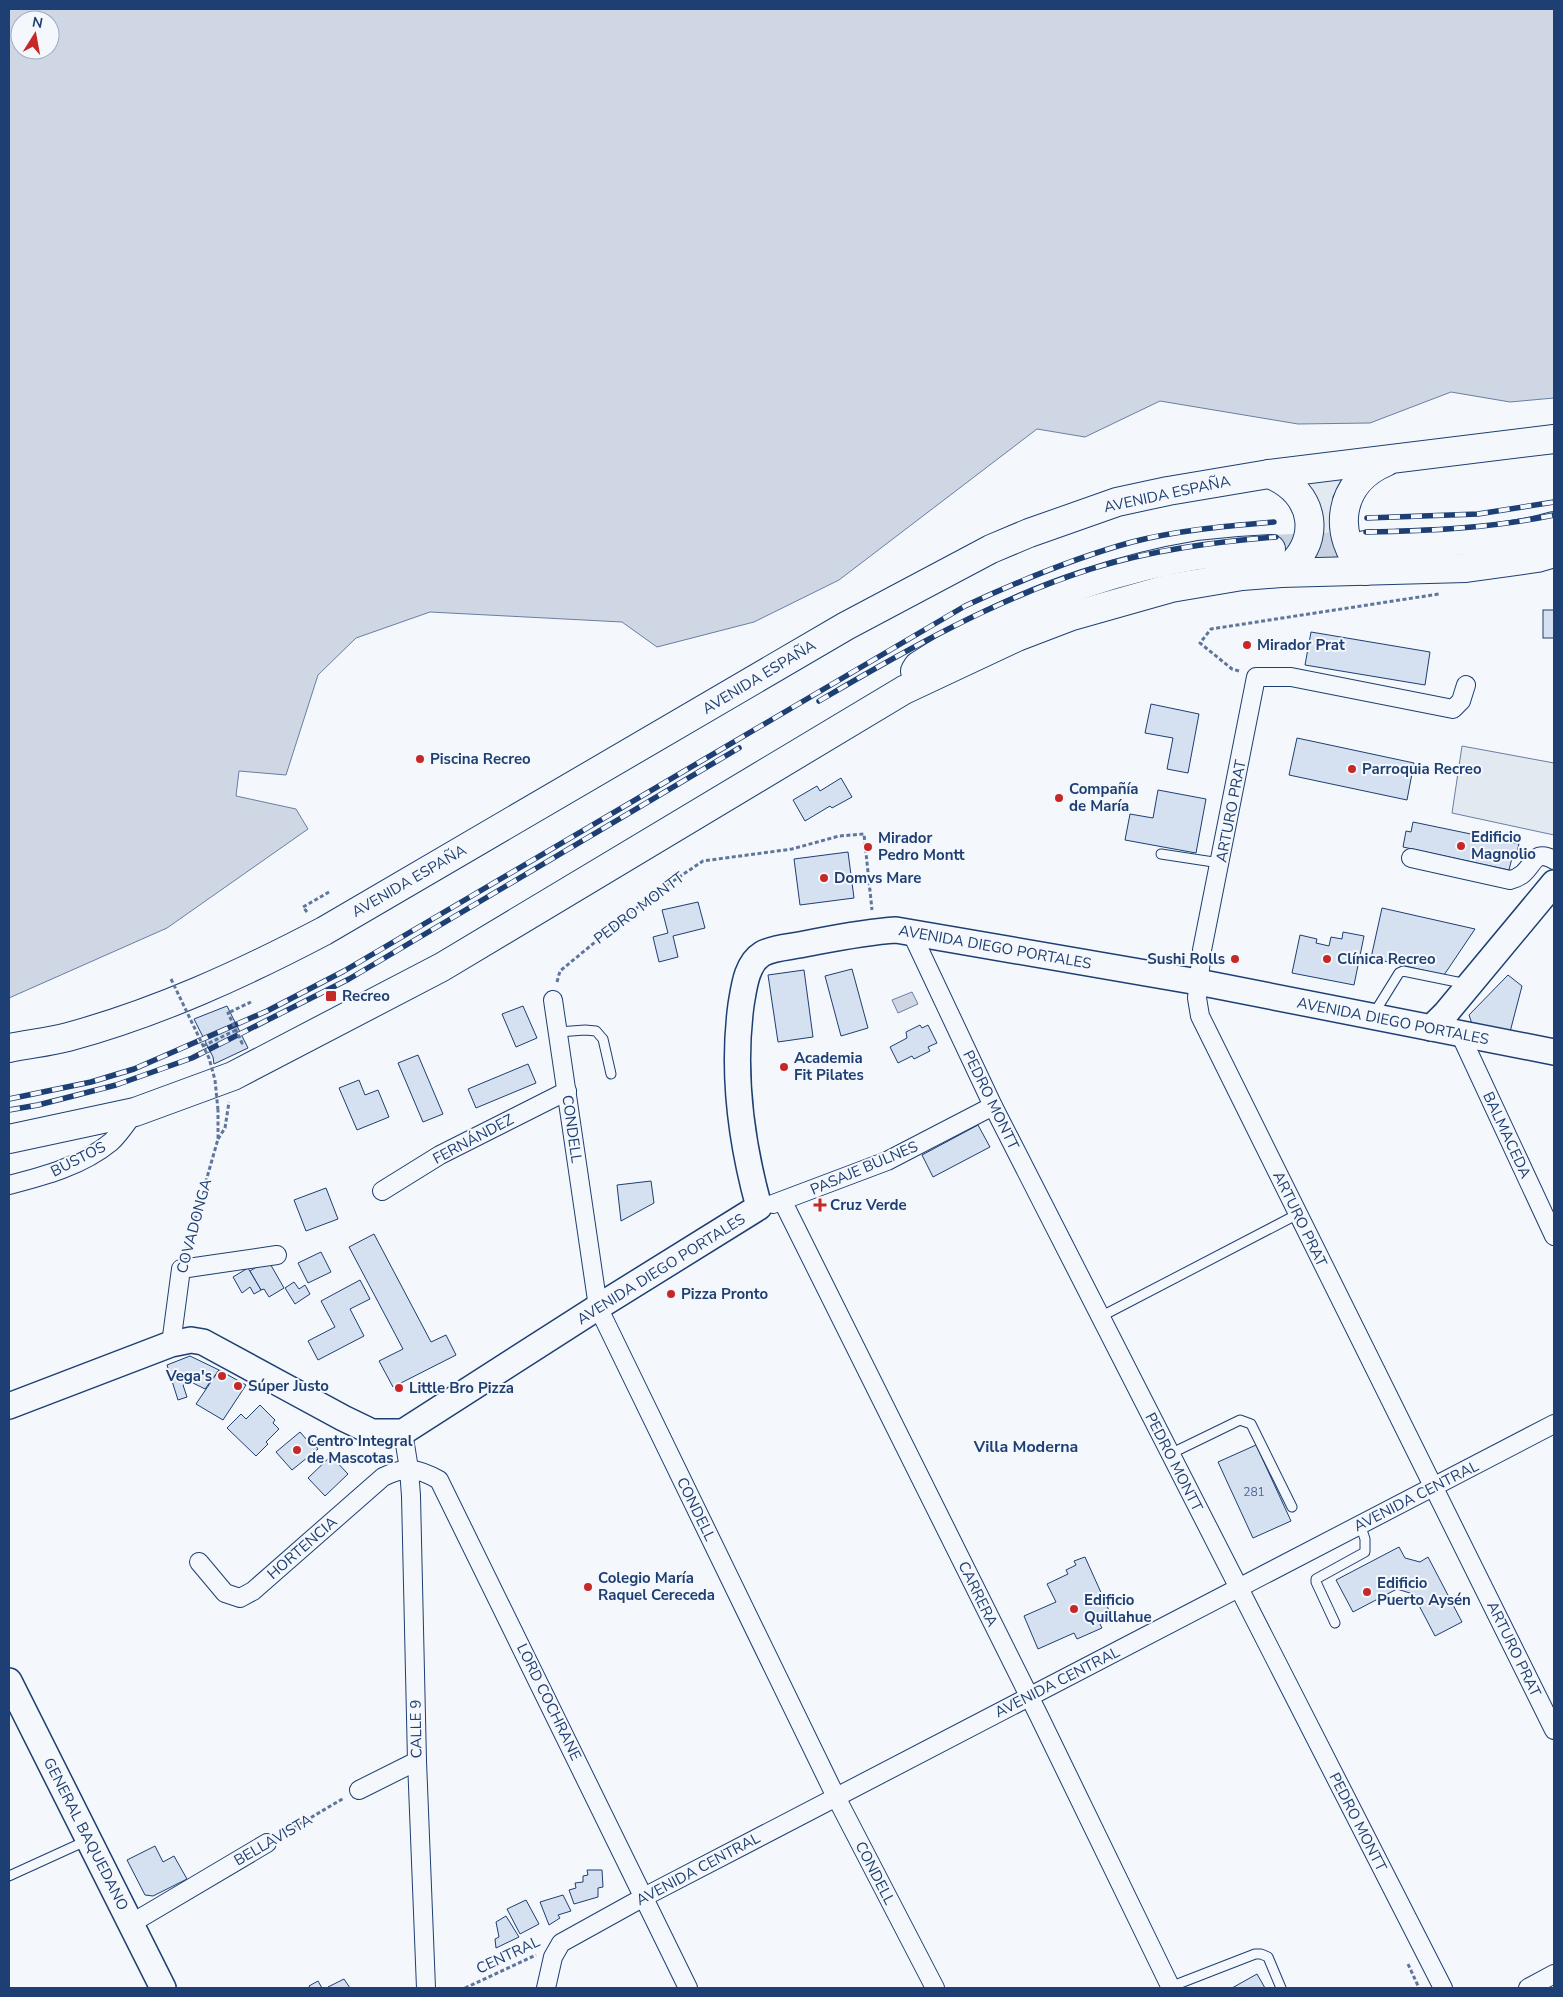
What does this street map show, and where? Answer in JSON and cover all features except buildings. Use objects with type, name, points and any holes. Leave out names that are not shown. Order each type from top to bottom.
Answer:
[{"type":"main road","name":"AVENIDA ESPAÑA","points":[[9,1048],[67,1037],[146,1012],[260,964],[324,931],[846,626],[991,549],[1117,502],[1168,491],[1269,474],[1554,439]]},
{"type":"main road","points":[[1365,572],[1350,552],[1346,541],[1343,517],[1346,505],[1358,482],[1367,472],[1390,460]]},
{"type":"main road","points":[[9,1139],[135,1112],[233,1076],[442,967],[904,690],[1017,637],[1072,616],[1171,588],[1276,561],[1298,559],[1308,539],[1309,517],[1300,494],[1291,485],[1269,474]]},
{"type":"main road","points":[[1364,545],[1502,537],[1554,526]]},
{"type":"main road","points":[[1276,561],[1365,572],[1466,568],[1536,558],[1554,553]]},
{"type":"street","points":[[1256,677],[1291,676],[1453,709],[1461,701],[1466,685]]},
{"type":"street","name":"ARTURO PRAT","points":[[1256,677],[1221,863],[1202,950],[1197,998],[1200,1016],[1554,1730]]},
{"type":"street","points":[[1411,858],[1510,880],[1526,873],[1537,857],[1541,855],[1554,860]]},
{"type":"street","points":[[1431,1028],[1470,985],[1554,883]]},
{"type":"street","name":"AVENIDA DIEGO PORTALES","points":[[403,1432],[598,1307],[759,1208],[745,1146],[739,1100],[738,1032],[744,987],[753,962],[763,953],[874,931],[896,930],[1198,982],[1554,1052]]},
{"type":"street","name":"PEDRO MONTT","points":[[911,932],[993,1106],[1443,1988]]},
{"type":"street","name":"CONDELL","points":[[554,1000],[598,1307],[836,1797],[935,1988]]},
{"type":"street","name":"BALMACEDA","points":[[1460,1034],[1554,1236]]},
{"type":"street","name":"FERNÁNDEZ","points":[[382,1191],[440,1155],[567,1091]]},
{"type":"street","name":"PASAJE BULNES","points":[[759,1208],[783,1202],[887,1161],[993,1106]]},
{"type":"street","name":"BUSTOS","points":[[9,1185],[49,1174],[79,1162],[112,1142],[135,1112]]},
{"type":"street","name":"CARRERA","points":[[783,1202],[1029,1697],[1170,1988]]},
{"type":"street","points":[[181,1269],[277,1254]]},
{"type":"street","name":"COVADONGA","points":[[171,1344],[181,1269]]},
{"type":"street","points":[[9,1406],[171,1344],[191,1340],[203,1342],[372,1432],[403,1432],[409,1469]]},
{"type":"street","name":"AVENIDA CENTRAL","points":[[561,1943],[644,1897],[1554,1424]]},
{"type":"street","name":"HORTENCIA","points":[[199,1562],[225,1593],[240,1598],[253,1591],[383,1477],[397,1470],[409,1469]]},
{"type":"street","name":"CALLE 9","points":[[409,1469],[412,1496],[416,1761],[426,1988]]},
{"type":"street","name":"LORD COCHRANE","points":[[409,1469],[425,1472],[439,1480],[688,1988]]},
{"type":"street","name":"GENERAL BAQUEDANO","points":[[9,1681],[163,1988]]},
{"type":"street","points":[[359,1790],[416,1761]]},
{"type":"street","name":"BELLAVISTA","points":[[132,1924],[267,1843]]},
{"type":"street","points":[[546,1988],[553,1957],[561,1943]]},
{"type":"street","points":[[1528,1988],[1554,1974]]},
{"type":"lane","points":[[1161,854],[1221,863]]},
{"type":"lane","points":[[1372,1016],[1399,973],[1403,971],[1470,985]]},
{"type":"lane","points":[[558,1032],[596,1031],[602,1039],[611,1074]]},
{"type":"lane","points":[[1100,1317],[1298,1214]]},
{"type":"lane","points":[[1170,1454],[1240,1420],[1246,1420],[1251,1424],[1292,1507]]},
{"type":"lane","points":[[1335,1623],[1316,1579],[1365,1552],[1365,1539],[1360,1524]]},
{"type":"lane","points":[[9,1876],[88,1840]]},
{"type":"lane","points":[[1170,1988],[1255,1954],[1261,1954],[1268,1957],[1281,1988]]},
{"type":"path","points":[[1256,677],[1232,669],[1200,644],[1211,629],[1446,593]]},
{"type":"path","name":"PEDRO MONTT","points":[[554,1000],[560,971],[651,896],[703,861],[792,849],[839,836],[864,834],[874,931]]},
{"type":"path","points":[[306,912],[303,907],[329,892]]},
{"type":"path","name":"COVADONGA","points":[[171,978],[205,1046],[214,1080],[218,1110],[218,1139],[181,1269]]},
{"type":"path","points":[[245,1042],[242,1043],[228,1013],[251,1002]]},
{"type":"path","points":[[205,1046],[236,1030]]},
{"type":"path","points":[[218,1139],[225,1128],[233,1076]]},
{"type":"path","name":"BELLAVISTA","points":[[267,1843],[359,1790]]},
{"type":"path","name":"CENTRAL","points":[[465,1988],[561,1943]]},
{"type":"shaded area","points":[[9,9],[1554,9],[1554,398],[1510,402],[1451,392],[1370,423],[1298,424],[1160,401],[1085,437],[1037,429],[839,580],[754,622],[657,647],[622,622],[430,612],[356,638],[318,675],[286,775],[239,771],[236,796],[296,809],[308,829],[167,928],[9,998]]},
{"type":"shaded area","points":[[1351,475],[1333,496],[1332,516],[1341,558],[1307,558],[1298,483]]},
{"type":"shaded area","points":[[1462,746],[1554,763],[1554,835],[1452,813]]},
{"type":"shaded area","points":[[912,992],[918,1004],[898,1013],[892,1000]]},
{"type":"tunnel","points":[[1271,549],[1365,545]]},
{"type":"railway","points":[[1367,518],[1478,514],[1554,502]]},
{"type":"railway","points":[[1366,532],[1460,528],[1554,515]]},
{"type":"railway","points":[[9,1099],[91,1082],[134,1069],[267,1011],[344,971],[965,606],[1026,579],[1110,548],[1132,542],[1185,531],[1274,522]]},
{"type":"railway","points":[[819,701],[951,628],[1055,581],[1114,562],[1160,552],[1229,541],[1276,537]]},
{"type":"railway","points":[[9,1110],[38,1105],[116,1085],[192,1058],[349,979],[739,748]]},
{"type":"place","name":"Mirador Prat","points":[[1247,645]]},
{"type":"place","name":"Piscina Recreo","points":[[420,759]]},
{"type":"place","name":"Parroquia Recreo","points":[[1352,769]]},
{"type":"place","name":"Compañía de María","points":[[1059,798]]},
{"type":"place","name":"Edificio Magnolio","points":[[1461,846]]},
{"type":"place","name":"Mirador Pedro Montt","points":[[868,847]]},
{"type":"place","name":"Domvs Mare","points":[[824,878]]},
{"type":"place","name":"Sushi Rolls","points":[[1235,959]]},
{"type":"place","name":"Clínica Recreo","points":[[1327,959]]},
{"type":"place","name":"Recreo","points":[[331,996]]},
{"type":"place","name":"Academia Fit Pilates","points":[[784,1067]]},
{"type":"place","name":"Cruz Verde","points":[[820,1205]]},
{"type":"place","name":"Pizza Pronto","points":[[671,1294]]},
{"type":"place","name":"Vega's","points":[[222,1376]]},
{"type":"place","name":"Súper Justo","points":[[238,1386]]},
{"type":"place","name":"Little Bro Pizza","points":[[399,1388]]},
{"type":"place","name":"Centro Integral de Mascotas","points":[[297,1450]]},
{"type":"place","name":"Colegio María Raquel Cereceda","points":[[588,1587]]},
{"type":"place","name":"Edificio Puerto Aysén","points":[[1367,1592]]},
{"type":"place","name":"Edificio Quillahue","points":[[1074,1609]]},
{"type":"district","name":"Villa Moderna","points":[[1026,1447]]}]
